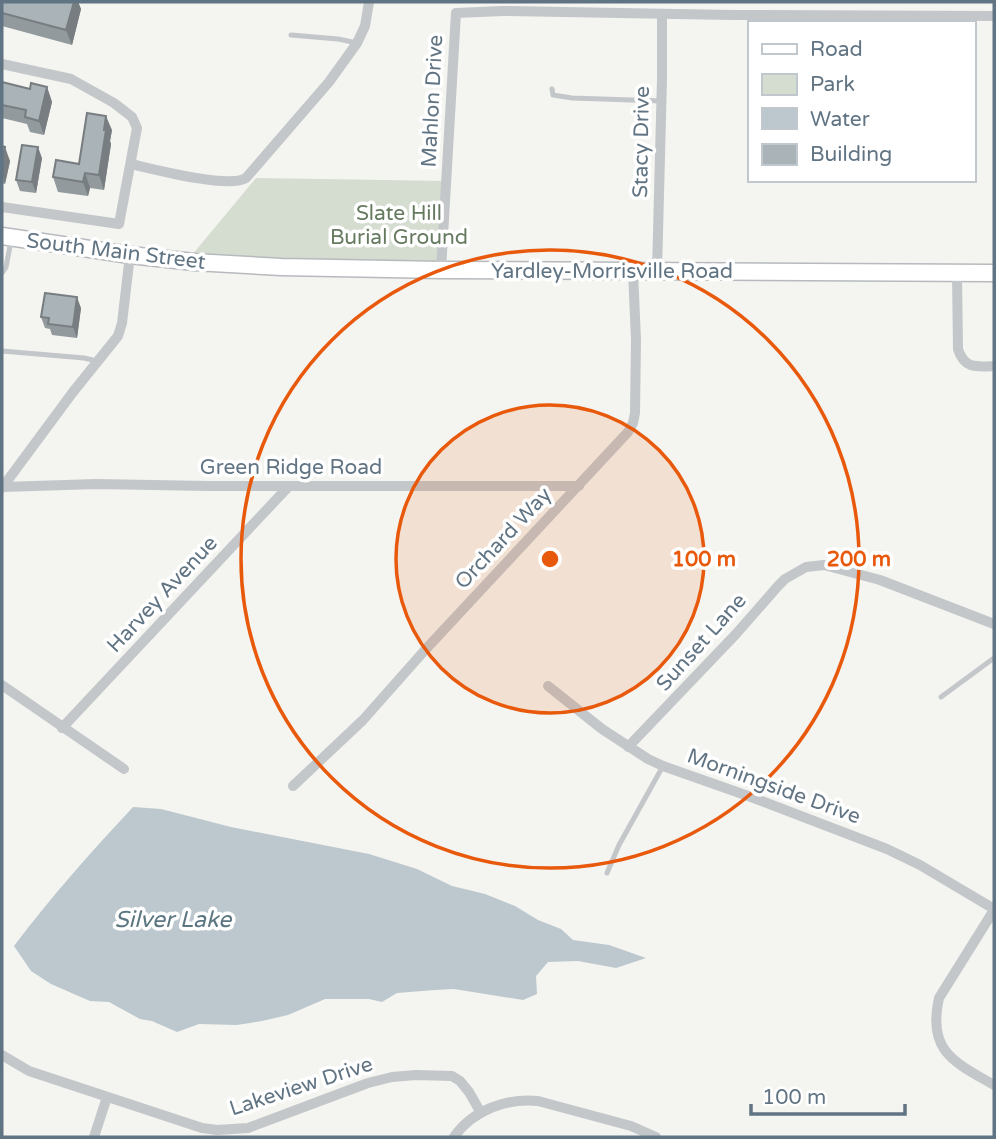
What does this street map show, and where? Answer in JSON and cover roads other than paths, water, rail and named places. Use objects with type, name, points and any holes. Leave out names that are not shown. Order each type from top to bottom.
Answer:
[{"type":"main road","name":"South Main Street","points":[[6,237],[130,255],[231,264]]},
{"type":"main road","name":"Yardley-Morrisville Road","points":[[231,264],[441,270],[994,273]]},
{"type":"street","points":[[131,164],[204,178],[240,182],[246,178],[320,93],[357,43],[365,26],[369,2]]},
{"type":"street","name":"Mahlon Drive","points":[[441,270],[456,13],[503,11],[662,14]]},
{"type":"street","points":[[662,14],[994,16]]},
{"type":"street","name":"Stacy Drive","points":[[657,271],[662,14]]},
{"type":"street","points":[[2,64],[71,79],[114,103],[132,117],[137,128],[119,224],[2,207]]},
{"type":"street","points":[[2,487],[118,336],[130,255]]},
{"type":"street","name":"Orchard Way","points":[[293,786],[363,720],[622,439],[633,423],[636,352],[633,271]]},
{"type":"street","points":[[957,273],[960,355],[969,365],[994,366]]},
{"type":"street","name":"Green Ridge Road","points":[[2,487],[96,484],[579,486]]},
{"type":"street","name":"Harvey Avenue","points":[[62,728],[289,486]]},
{"type":"street","name":"Sunset Lane","points":[[628,747],[778,586],[806,567],[824,565],[880,580],[994,624]]},
{"type":"street","points":[[2,685],[124,769]]},
{"type":"street","name":"Morningside Drive","points":[[548,686],[628,747],[663,766],[887,849],[920,865],[994,910]]},
{"type":"street","points":[[994,910],[939,998],[936,1013],[938,1035],[951,1058],[959,1066],[994,1085]]},
{"type":"street","name":"Lakeview Drive","points":[[2,1055],[29,1071],[202,1128],[248,1128],[369,1083],[392,1077],[432,1074],[452,1076],[460,1081],[481,1113]]},
{"type":"street","points":[[93,1137],[107,1097]]},
{"type":"street","points":[[454,1137],[481,1113],[499,1104],[516,1101],[538,1101],[631,1126],[656,1137]]},
{"type":"lane","points":[[291,35],[357,43]]},
{"type":"lane","points":[[552,89],[553,95],[661,101]]},
{"type":"lane","points":[[2,273],[6,267],[6,237]]},
{"type":"lane","points":[[2,351],[97,361]]},
{"type":"lane","points":[[941,697],[994,658]]},
{"type":"lane","points":[[607,873],[663,766]]},
{"type":"water","name":"Silver Lake","points":[[133,807],[161,809],[231,827],[369,854],[417,869],[452,886],[485,894],[515,906],[538,920],[561,929],[573,940],[609,945],[646,958],[616,968],[578,961],[548,962],[536,976],[537,994],[523,1000],[454,989],[397,993],[382,1002],[369,999],[325,999],[288,1015],[262,1021],[237,1025],[199,1024],[177,1032],[140,1019],[109,1002],[90,1001],[51,984],[31,971],[14,946],[42,910]]},
{"type":"park label","name":"Slate Hill Burial Ground","points":[[399,225]]}]
